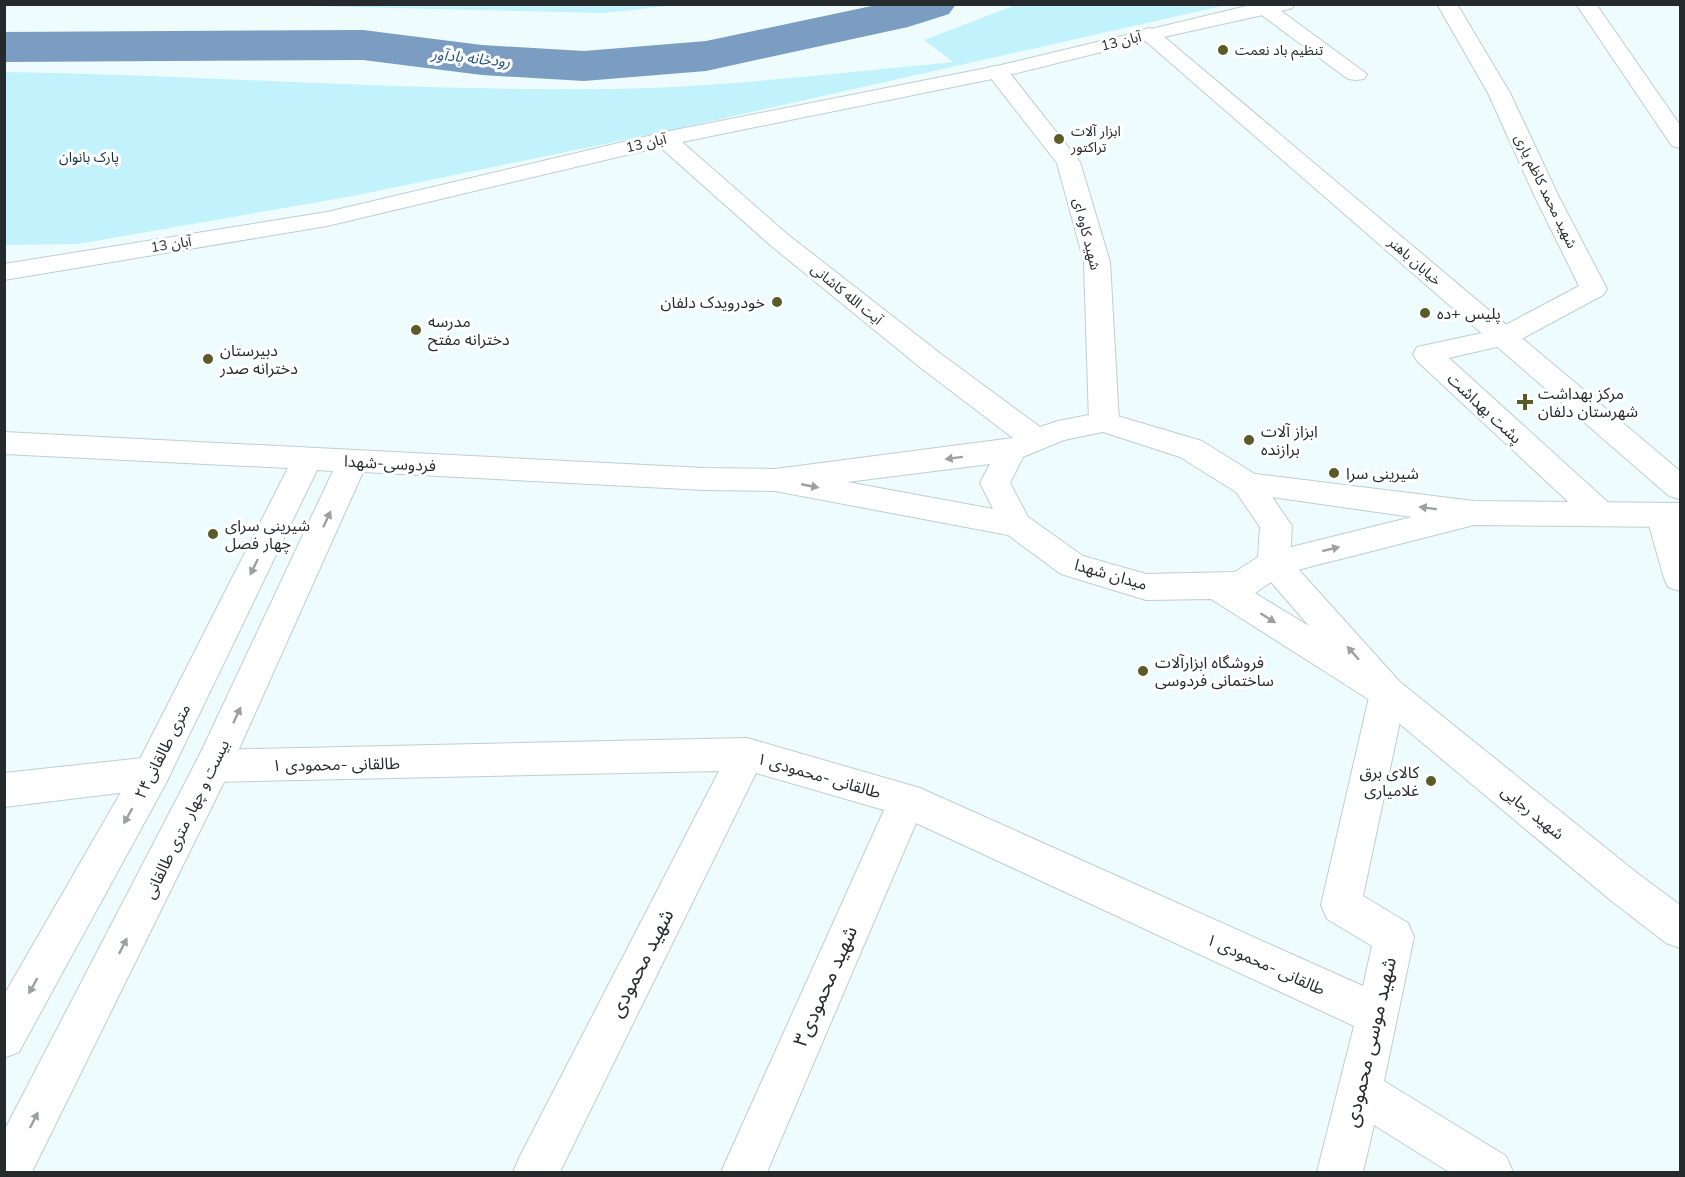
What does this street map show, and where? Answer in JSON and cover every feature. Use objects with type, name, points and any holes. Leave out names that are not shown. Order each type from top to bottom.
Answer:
[{"type":"street","name":"شهید محمد کاظم یاری","points":[[1447,4],[1499,93],[1547,197],[1594,289],[1504,337]]},
{"type":"street","points":[[1586,4],[1680,141]]},
{"type":"street","points":[[1275,7],[1356,74]]},
{"type":"street","name":"13 آبان","points":[[4,272],[327,219],[665,139],[997,72],[1149,34],[1275,7]]},
{"type":"street","name":"خیابان باهنر","points":[[1149,34],[1680,488]]},
{"type":"street","name":"شهید کاوه ای","points":[[997,72],[1068,162],[1097,262],[1104,422]]},
{"type":"street","name":"آیت الله کاشانی","points":[[665,139],[778,239],[931,361],[1024,445]]},
{"type":"street","name":"پشت بهداشت","points":[[1504,337],[1427,354],[1600,514]]},
{"type":"street","points":[[775,480],[1024,445],[1058,431],[1104,422],[1191,449],[1246,484],[1276,526],[1274,563],[1388,693]]},
{"type":"street","name":"فردوسی-شهدا","points":[[4,443],[704,479],[775,480]]},
{"type":"street","name":"میدان شهدا","points":[[1024,445],[995,483],[1017,525],[1072,565],[1146,587],[1219,587],[1242,585],[1274,563]]},
{"type":"street","name":"۲۴متری طالقانی","points":[[4,1037],[152,773],[308,458]]},
{"type":"street","name":"بیست و چهار متری طالقانی","points":[[8,1173],[213,766],[353,461]]},
{"type":"street","points":[[775,480],[1017,525]]},
{"type":"street","points":[[1246,484],[1474,513],[1671,515],[1680,578]]},
{"type":"street","points":[[1274,563],[1474,513]]},
{"type":"street","points":[[1219,587],[1388,693]]},
{"type":"street","name":"شهید رجایی","points":[[1388,693],[1623,886],[1680,928]]},
{"type":"street","name":"شهید موسی محمودی","points":[[1340,1173],[1378,1015],[1394,937],[1341,905],[1388,693]]},
{"type":"street","name":"طالقانی -محمودی ۱","points":[[213,766],[747,754],[907,801],[1378,1015]]},
{"type":"street","name":"شهید محمودی","points":[[536,1173],[747,754]]},
{"type":"street","points":[[4,790],[152,773]]},
{"type":"street","name":"شهید محمودی۳","points":[[744,1173],[907,801]]},
{"type":"street","points":[[1360,1091],[1490,1173]]},
{"type":"green space","name":"پارک بانوان","points":[[1018,4],[1227,5],[667,131],[353,196],[78,244],[5,245],[5,72],[452,88],[601,89],[689,86],[953,62],[924,40]]},
{"type":"green space","points":[[261,5],[676,5],[605,13]]},
{"type":"waterway","name":"رودخانه بادآور","points":[[4,47],[363,45],[482,60],[584,66],[706,56],[891,17],[932,4]]},
{"type":"place","name":"تنظیم باد نعمت","points":[[1223,50]]},
{"type":"place","name":"ابزار آلات تراکتور","points":[[1059,139]]},
{"type":"place","name":"خودرویدک دلفان","points":[[777,302]]},
{"type":"place","name":"پلیس +ده","points":[[1425,313]]},
{"type":"place","name":"مدرسه دخترانه مفتح","points":[[416,330]]},
{"type":"place","name":"دبیرستان دخترانه صدر","points":[[208,359]]},
{"type":"place","name":"مرکز بهداشت شهرستان دلفان","points":[[1525,402]]},
{"type":"place","name":"ابزاز آلات برازنده","points":[[1249,440]]},
{"type":"place","name":"شیرینی سرا","points":[[1334,473]]},
{"type":"place","name":"شیرینی سرای چهار فصل","points":[[213,534]]},
{"type":"place","name":"فروشگاه ابزارآلات ساختمانی فردوسی","points":[[1143,671]]},
{"type":"place","name":"کالای برق غلامیاری","points":[[1431,781]]}]
